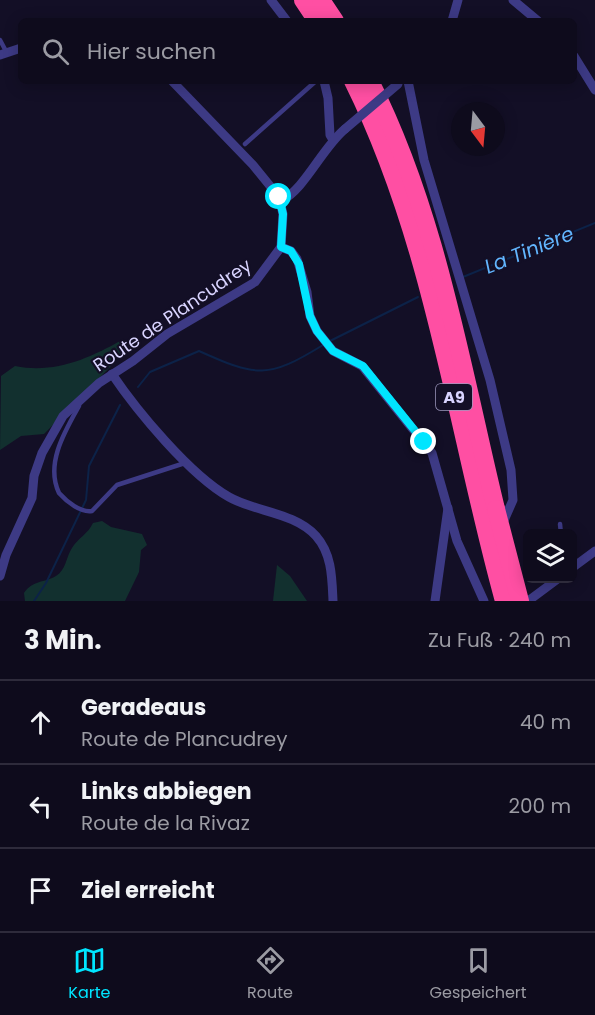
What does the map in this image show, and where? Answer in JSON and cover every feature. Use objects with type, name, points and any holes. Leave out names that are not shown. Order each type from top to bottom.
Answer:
[{"type":"highway","points":[[303,0],[315,18]]},
{"type":"highway","points":[[321,0],[333,18]]},
{"type":"highway","name":"A9","points":[[354,84],[394,175],[416,244],[511,597]]},
{"type":"highway","name":"A9","points":[[371,84],[408,170],[440,271],[489,513]]},
{"type":"street","points":[[271,0],[285,18]]},
{"type":"street","points":[[453,18],[458,0]]},
{"type":"street","points":[[513,0],[534,18]]},
{"type":"street","points":[[3,54],[18,49]]},
{"type":"street","points":[[577,61],[595,90]]},
{"type":"street","points":[[175,84],[258,171],[281,201],[281,247],[291,251],[296,257],[307,292],[311,320],[323,339],[339,356],[360,364],[433,456],[457,541],[484,601]]},
{"type":"street","points":[[325,84],[328,98],[330,135],[333,140]]},
{"type":"street","points":[[281,201],[290,195],[333,140],[398,84]]},
{"type":"street","points":[[409,84],[423,160],[485,362],[511,470],[512,504],[494,540],[512,601]]},
{"type":"street","name":"Route de Plancudrey","points":[[0,576],[6,555],[32,498],[34,476],[45,445],[58,423],[79,400],[167,334],[255,282],[281,247]]},
{"type":"street","points":[[112,374],[126,396],[188,462],[229,497],[310,530],[321,542],[327,555],[333,601]]},
{"type":"street","points":[[435,601],[448,507]]},
{"type":"street","points":[[577,565],[595,551]]},
{"type":"street","points":[[528,601],[553,583]]},
{"type":"lane","points":[[0,40],[3,54]]},
{"type":"lane","points":[[245,144],[313,84]]},
{"type":"lane","points":[[79,400],[79,406],[60,439],[56,475],[59,494],[77,507],[87,512],[97,508],[117,485],[188,462]]},
{"type":"lane","points":[[560,524],[560,529]]},
{"type":"green space","points":[[122,340],[125,348],[116,361],[44,434],[21,436],[0,450],[1,376],[15,366],[43,368],[70,363]]},
{"type":"green space","points":[[102,521],[111,527],[142,534],[147,545],[141,550],[139,572],[125,601],[25,601],[24,593],[27,589],[59,573],[74,545],[93,523]]},
{"type":"green space","points":[[277,565],[290,576],[307,601],[273,601]]},
{"type":"waterway","name":"La Tinière","points":[[463,277],[595,223]]},
{"type":"waterway","name":"La Tinière","points":[[328,342],[418,297]]},
{"type":"waterway","name":"La Tinière","points":[[138,387],[150,372],[199,351],[235,366],[262,370],[275,369],[289,364],[323,345]]},
{"type":"waterway","name":"La Tinière","points":[[34,601],[46,583],[86,500],[89,466],[120,405]]},
{"type":"route","points":[[279,197],[283,214],[281,247],[291,251],[299,264],[314,326],[339,356],[363,366],[424,442]]}]
